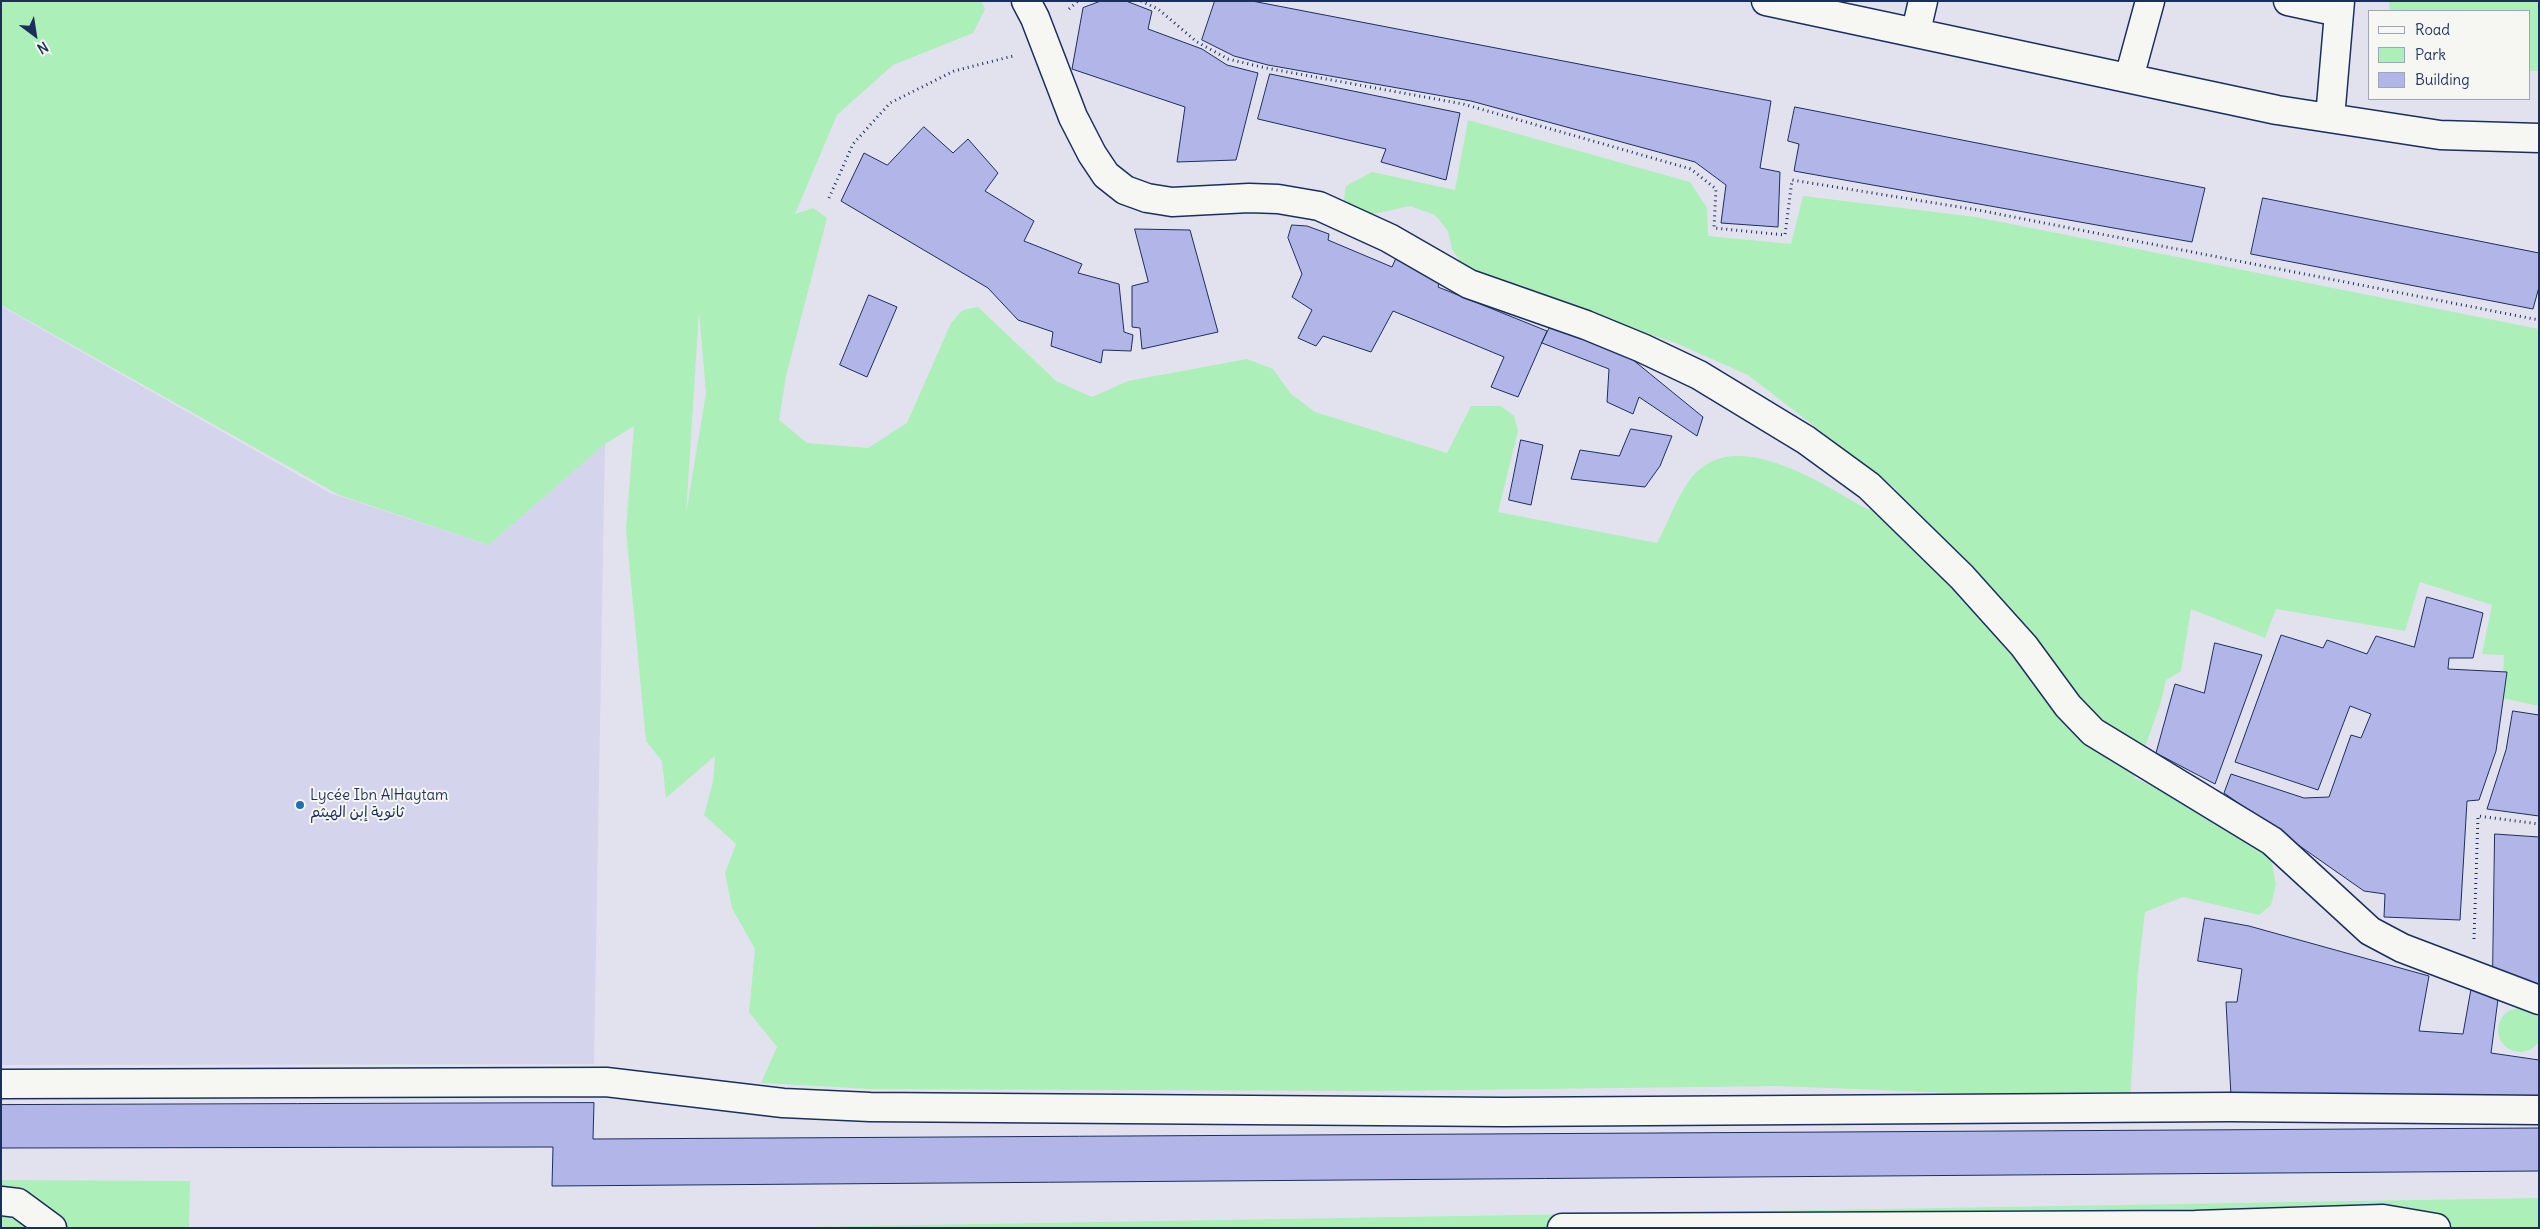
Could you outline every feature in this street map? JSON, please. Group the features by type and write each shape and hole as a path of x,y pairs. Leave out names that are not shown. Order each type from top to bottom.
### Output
{"street":[{"path":"1026,1 1035,18 1073,117 1092,154 1106,175 1125,190 1147,198 1172,202 1249,198 1278,199 1319,206 1390,238 1469,284 1586,325 1642,348 1698,375 1806,440 1869,486 1962,577 2024,646 2068,706 2093,732 2272,841 2370,931 2402,948 2539,1000"},
{"path":"1766,1 1916,31 2277,110 2440,135 2539,138"},
{"path":"1916,31 1923,1"},
{"path":"2129,78 2150,1"},
{"path":"2288,1 2339,6 2330,118"},
{"path":"1,1084 606,1082 783,1103 880,1107 1494,1112 2220,1107 2539,1110"},
{"path":"1,1201 18,1204 52,1228"},
{"path":"1562,1228 2196,1225 2383,1219 2436,1228"}],"path":[{"path":"829,198 853,144 890,103 954,71 1015,56 1041,36 1078,1"},
{"path":"1141,1 1158,9 1197,42 1228,59 1266,68 1463,104 1691,169 1716,189 1714,228 1785,235 1792,180 1978,210 2539,320"},
{"path":"2473,975 2478,816 2539,824"}],"shaded area":[{"name":"Lycée Ibn AlHaytam ثانوية إبن الهيثم","path":"1,306 330,493 489,545 605,444 594,1064 1,1065"}],"green space":[{"path":"1,1 981,1 985,9 973,33 893,65 837,115 795,214 813,208 827,218 786,376 779,420 807,443 868,448 907,423 951,323 963,310 978,307 1056,381 1092,397 1128,381 1247,359 1273,369 1291,394 1315,412 1447,453 1471,406 1501,406 1514,416 1518,431 1498,512 1657,543 1680,495 1689,481 1707,464 1728,457 1752,457 1777,463 1827,486 1868,510 1896,489 1748,375 1676,343 1470,276 1452,249 1448,231 1435,215 1410,206 1360,217 1344,201 1346,186 1372,172 1455,190 1468,120 1690,182 1707,208 1708,236 1791,244 1803,196 1976,217 2539,329 2539,706 2502,698 2504,655 2482,654 2492,605 2420,582 2405,631 2276,609 2265,638 2191,609 2181,671 2166,680 2161,702 2134,778 2192,803 2220,827 2263,847 2272,863 2276,885 2271,905 2259,915 2183,897 2145,912 2138,971 2130,1100 1778,1086 1381,1091 872,1089 761,1083 777,1047 749,1012 755,949 732,908 725,873 736,844 704,815 713,782 715,756 666,798 662,761 646,741 626,530 634,426 605,444 489,545 339,495 1,305","holes":["699,312 706,393 686,514"]},
{"path":"2389,1 2539,1 2539,71 2530,71 2530,10 2390,10"},
{"path":"2520,1008 2528,1010 2540,1022 2540,1038 2528,1050 2520,1052 2512,1050 2500,1038 2498,1030 2500,1022 2512,1010"},
{"path":"1,1180 190,1181 189,1228 1,1228"},
{"path":"2539,1198 2539,1228 742,1228"}],"building":[{"path":"1101,1 1126,1 1152,11 1148,29 1202,49 1227,65 1258,73 1236,160 1177,162 1185,107 1072,69 1083,8"},
{"path":"1215,1 1252,1 1771,101 1760,168 1780,172 1778,227 1721,223 1726,185 1695,162 1471,101 1268,65 1234,56 1202,40"},
{"path":"1270,74 1460,113 1446,180 1381,162 1386,149 1258,119"},
{"path":"1795,107 2205,188 2192,242 1794,171 1799,144 1788,141"},
{"path":"924,127 953,153 968,139 998,173 985,191 1034,221 1024,241 1082,264 1078,273 1119,284 1124,332 1133,335 1131,351 1103,350 1101,363 1051,346 1053,332 1018,320 988,288 841,201 864,153 887,165"},
{"path":"2263,198 2539,253 2539,287 2533,309 2251,254"},
{"path":"1292,225 1307,226 1329,234 1328,240 1392,267 1396,258 1441,278 1438,287 1547,331 1518,397 1491,387 1504,357 1393,311 1371,352 1323,336 1316,346 1298,338 1312,310 1292,297 1302,274 1288,238"},
{"path":"1135,229 1190,230 1218,332 1142,349 1140,328 1132,327 1132,286 1148,282"},
{"path":"869,295 897,307 867,377 840,365"},
{"path":"1550,327 1627,355 1703,417 1697,436 1639,397 1633,414 1607,402 1609,369 1542,343"},
{"path":"1631,429 1672,436 1660,466 1645,487 1571,479 1580,450 1619,456"},
{"path":"1521,440 1543,445 1531,505 1509,500"},
{"path":"2427,597 2483,613 2473,658 2449,658 2448,669 2507,672 2496,751 2479,800 2467,801 2460,920 2384,917 2385,894 2364,891 2224,793 2231,774 2304,798 2329,797 2351,735 2361,738 2371,714 2350,706 2318,790 2235,762 2281,635 2323,648 2327,640 2367,654 2376,636 2414,647"},
{"path":"2215,643 2262,655 2215,784 2156,753 2175,684 2204,693"},
{"path":"2513,711 2539,715 2539,816 2487,809 2506,750"},
{"path":"2495,834 2539,837 2539,989 2493,970"},
{"path":"2205,918 2249,926 2429,976 2419,1031 2463,1034 2471,989 2498,999 2491,1053 2539,1060 2539,1096 2231,1096 2226,1002 2237,1002 2242,969 2198,961"},
{"path":"594,1103 593,1139 2539,1128 2539,1171 552,1186 553,1147 1,1148 1,1105"}],"place":[{"name":"Lycée Ibn AlHaytam ثانوية إبن الهيثم","path":"300,805"}]}
